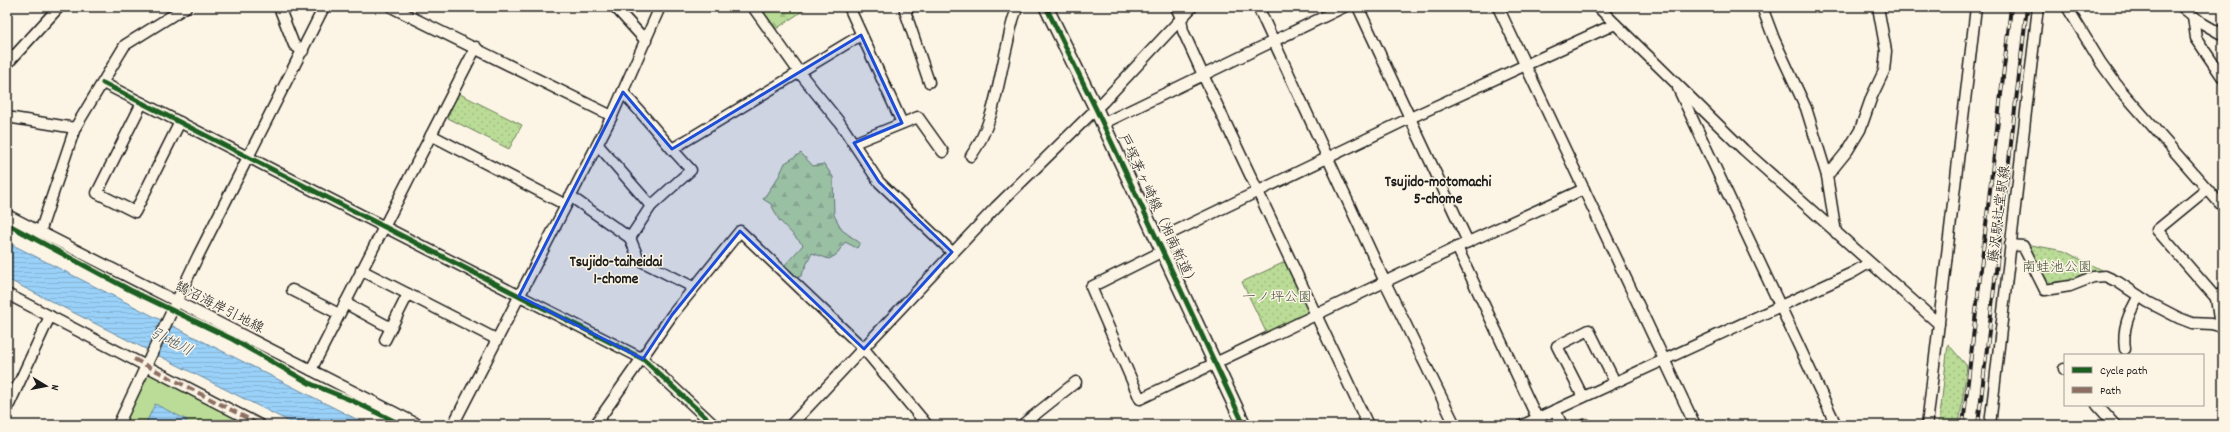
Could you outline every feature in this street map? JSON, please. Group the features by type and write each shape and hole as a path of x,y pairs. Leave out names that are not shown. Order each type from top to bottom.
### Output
{"main road":[{"name":"戸塚茅ヶ崎線（湘南新道）","path":"1046,7 1096,109 1244,425"}],"street":[{"path":"7,64 59,7"},
{"path":"40,232 75,128 125,45 186,7"},
{"path":"279,7 294,45 302,51"},
{"path":"118,425 171,310 324,7"},
{"path":"391,7 476,47 612,116"},
{"path":"615,7 646,41"},
{"path":"453,425 496,339 598,145 660,7"},
{"path":"753,7 799,72 854,144 879,182 952,252"},
{"path":"849,7 902,123"},
{"path":"910,7 905,11 929,82"},
{"path":"970,156 980,143 988,125 1018,7"},
{"path":"1176,7 1182,18 1183,31 1203,75 1368,425"},
{"path":"791,425 864,349 952,252 1096,109 1192,7"},
{"path":"1258,7 1329,157 1385,282 1456,425"},
{"path":"1102,124 1344,7"},
{"path":"1358,7 1468,242"},
{"path":"1498,7 1695,425"},
{"path":"1598,7 1744,150 1939,324"},
{"path":"1762,7 1774,39 1806,108 1827,176 1836,233"},
{"path":"1827,176 1848,150 1860,130 1872,96 1884,71 1886,51 1878,7"},
{"path":"1927,425 1976,7"},
{"name":"藤沢駅辻堂駅線","path":"1990,425 2038,7"},
{"path":"2068,7 2101,63 2119,88 2223,207"},
{"path":"2182,7 2193,16 2223,35"},
{"path":"2193,16 2196,38 2223,78"},
{"path":"1584,189 1457,247 1140,399 1091,287 1258,191 1525,64 1615,24"},
{"path":"672,149 862,35"},
{"path":"311,370 476,47"},
{"path":"1675,81 1836,425"},
{"path":"103,83 642,359 714,425"},
{"path":"623,92 691,170 651,206 630,238"},
{"path":"142,103 97,193 135,212 180,122"},
{"path":"7,117 75,128"},
{"path":"854,144 918,117 943,152"},
{"path":"431,134 568,200 630,238 639,260 693,287"},
{"path":"598,145 651,206"},
{"path":"2010,245 2024,246 2045,290 2070,286 2093,277 2105,276 2186,321 2222,326 2220,295 2158,230 2207,189"},
{"name":"鵠沼海岸引地線","path":"7,215 419,425"},
{"path":"595,425 693,287 740,231 864,349 927,425"},
{"path":"1457,247 1537,418"},
{"path":"1523,425 1869,263"},
{"path":"361,270 496,339"},
{"path":"292,290 339,314"},
{"path":"7,294 134,359 147,360 260,425"},
{"path":"385,340 408,294"},
{"path":"2125,349 2124,339 2128,316 2139,296"},
{"path":"345,303 391,328"},
{"path":"7,409 50,316"},
{"path":"1583,397 1557,346 1583,333 1590,330 1615,382"},
{"path":"1022,425 1076,382"},
{"path":"2098,406 2115,425"},
{"path":"1555,410 1562,425"}],"highlighted area":[{"path":"861,35 902,123 854,143 879,182 952,252 864,349 740,231 672,315 643,359 519,296 623,92 672,149"}],"green space":[{"path":"760,7 806,7 807,8 776,29"},
{"path":"456,92 522,125 509,149 444,116"},
{"path":"801,153 813,166 824,164 833,177 834,215 842,230 860,243 857,248 845,242 836,255 829,259 812,253 801,276 796,278 784,266 803,245 779,220 771,204 763,199 779,176 785,163"},
{"name":"南蛙池公園","path":"2026,244 2064,251 2105,272 2068,284 2053,285 2046,283"},
{"name":"一ノ坪公園","path":"1287,261 1312,313 1267,334 1242,282"},
{"path":"1948,344 1967,366 1959,425 1939,425"},
{"path":"148,372 253,425 123,425"}],"water":[{"name":"引地川","path":"7,242 368,425 296,425 7,279"},
{"path":"155,404 187,420 184,425 145,425"}],"railway":[{"path":"1963,425 2011,7"},
{"path":"1978,425 2027,7"}],"marked path":[{"path":"134,359 260,425"}],"cycle path":[{"path":"1046,7 1096,109 1244,425"},
{"path":"103,83 643,359 714,425"},
{"path":"7,224 130,290 232,339 311,384 353,401 402,425"}],"district":[{"name":"Tsujido-motomachi 5-chome","path":"1438,192"},
{"name":"Tsujido-taiheidai 1-chome","path":"616,272"}]}
